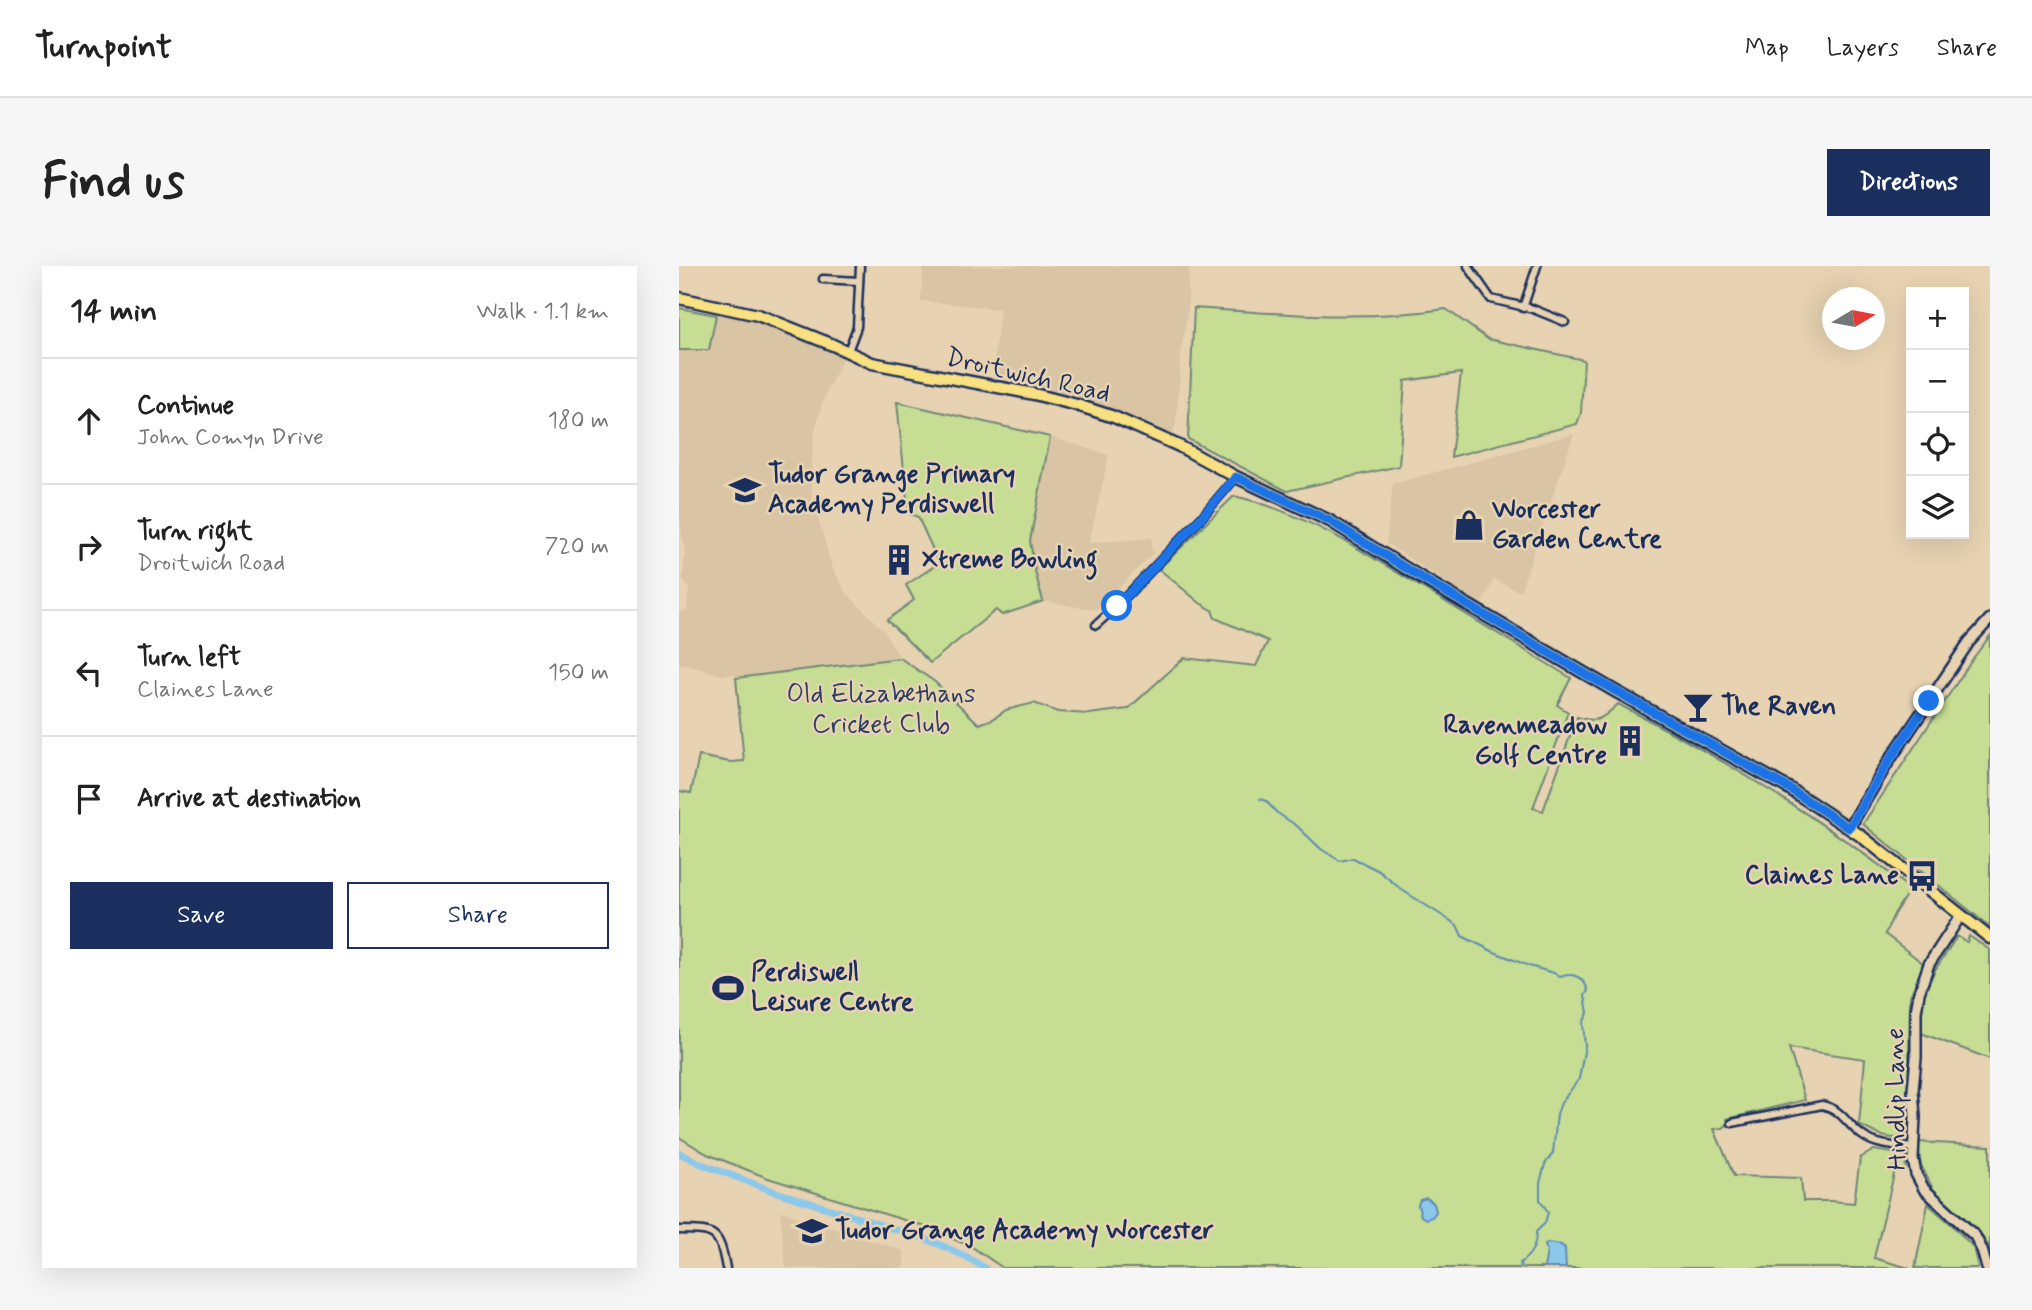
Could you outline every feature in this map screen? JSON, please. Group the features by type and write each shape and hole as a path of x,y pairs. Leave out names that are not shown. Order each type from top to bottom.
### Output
{"main road":[{"name":"Droitwich Road","path":"679,298 758,315 873,363 1034,394 1077,405 1114,417 1179,446 1236,477 1330,521 1589,676 1790,789 1849,828 1990,938"}],"street":[{"path":"848,351 857,327 860,266"},
{"path":"1468,266 1491,299 1534,309 1565,322"},
{"path":"1523,308 1537,266"},
{"path":"823,279 859,281"},
{"path":"1096,625 1201,518 1236,477"},
{"path":"1849,828 1889,761 1969,642 1990,619"},
{"name":"Hindlip Lane","path":"1961,915 1929,964 1917,1004 1913,1148 1920,1182 1929,1195 1975,1236 1987,1268"},
{"path":"1732,1123 1822,1105 1833,1107 1860,1135 1873,1142 1913,1148"},
{"path":"679,1230 703,1230 717,1237 726,1268"}],"shaded area":[{"path":"923,266 1189,266 1188,309 1182,344 1176,423 1172,435 1148,423 1075,396 992,376 1000,309 921,301"},
{"name":"Tudor Grange Primary Academy Perdiswell","path":"716,315 748,320 843,357 822,403 814,435 812,509 819,521 832,567 845,591 884,631 900,658 736,678 733,674 722,675 679,663 679,613 687,610 689,589 683,579 685,552 679,517 679,350 709,350"},
{"path":"1574,434 1520,592 1494,579 1481,605 1386,543 1393,484"},
{"path":"1050,437 1109,455 1089,543 1152,538 1151,548 1154,552 1095,610 1043,601 1035,571 1030,541"},
{"name":"Tudor Grange Academy Worcester","path":"780,1211 904,1251 904,1268 786,1268"}],"green space":[{"path":"679,308 716,315 709,350 679,350"},
{"path":"1194,308 1352,316 1446,309 1488,339 1584,360 1581,413 1577,424 1451,457 1461,373 1405,381 1399,466 1287,491 1188,439"},
{"path":"897,402 1050,437 1030,541 1043,601 1002,615 996,610 930,663 887,620 914,600 906,585 939,563 918,517 910,514 908,509"},
{"name":"Old Elizabethans Cricket Club","path":"1234,496 1292,515 1347,542 1571,678 1557,705 1568,712 1533,808 1543,811 1577,717 1595,720 1618,704 1769,789 1841,837 1910,889 1885,934 1924,964 1910,996 1908,1132 1897,1138 1890,1138 1859,1125 1865,1059 1789,1048 1805,1100 1727,1119 1728,1124 1723,1128 1714,1129 1734,1176 1801,1178 1803,1201 1854,1203 1860,1158 1874,1150 1905,1155 1906,1170 1895,1170 1874,1258 1909,1268 1003,1268 972,1247 920,1225 768,1178 707,1154 679,1137 679,791 691,793 699,756 730,762 744,761 736,678 900,658 935,682 979,724 1006,710 1034,703 1058,712 1089,714 1128,709 1184,658 1256,666 1268,641 1215,618 1212,610 1159,569"},
{"path":"1990,636 1990,927 1863,824"},
{"path":"1957,936 1967,942 1969,936 1990,950 1990,1059 1921,1033 1923,996 1935,970"},
{"path":"1917,1142 1990,1146 1990,1258 1988,1245 1968,1221 1936,1195 1921,1165"},
{"path":"1928,1204 1973,1247 1978,1268 1915,1268"}],"water":[{"path":"1426,1198 1433,1203 1436,1212 1426,1219 1421,1216 1418,1205 1420,1200"},
{"path":"1548,1243 1565,1248 1566,1268 1544,1268 1547,1251 1545,1245"}],"waterway":[{"path":"1260,799 1297,826 1321,849 1340,861 1353,858 1379,871 1402,890 1457,925 1462,936 1529,966 1560,977 1578,977 1584,982 1588,991 1585,995 1588,1013 1583,1023 1585,1046 1579,1079 1561,1103 1557,1114 1553,1153 1545,1164 1540,1183 1540,1200 1548,1212 1545,1223 1536,1232 1532,1250 1520,1263 1521,1268"},
{"path":"679,1153 773,1191 929,1240 985,1268"}],"place":[{"name":"Tudor Grange Primary Academy Perdiswell","path":"745,490"},
{"name":"Worcester Garden Centre","path":"1469,525"},
{"name":"Xtreme Bowling","path":"899,560"},
{"name":"The Raven","path":"1698,707"},
{"name":"Ravenmeadow Golf Centre","path":"1630,741"},
{"name":"Claines Lane","path":"1922,876"},
{"name":"Perdiswell Leisure Centre","path":"728,988"},
{"name":"Tudor Grange Academy Worcester","path":"812,1231"}],"route":[{"path":"1117,606 1236,477 1330,521 1612,690 1790,789 1849,828 1929,701"}]}
